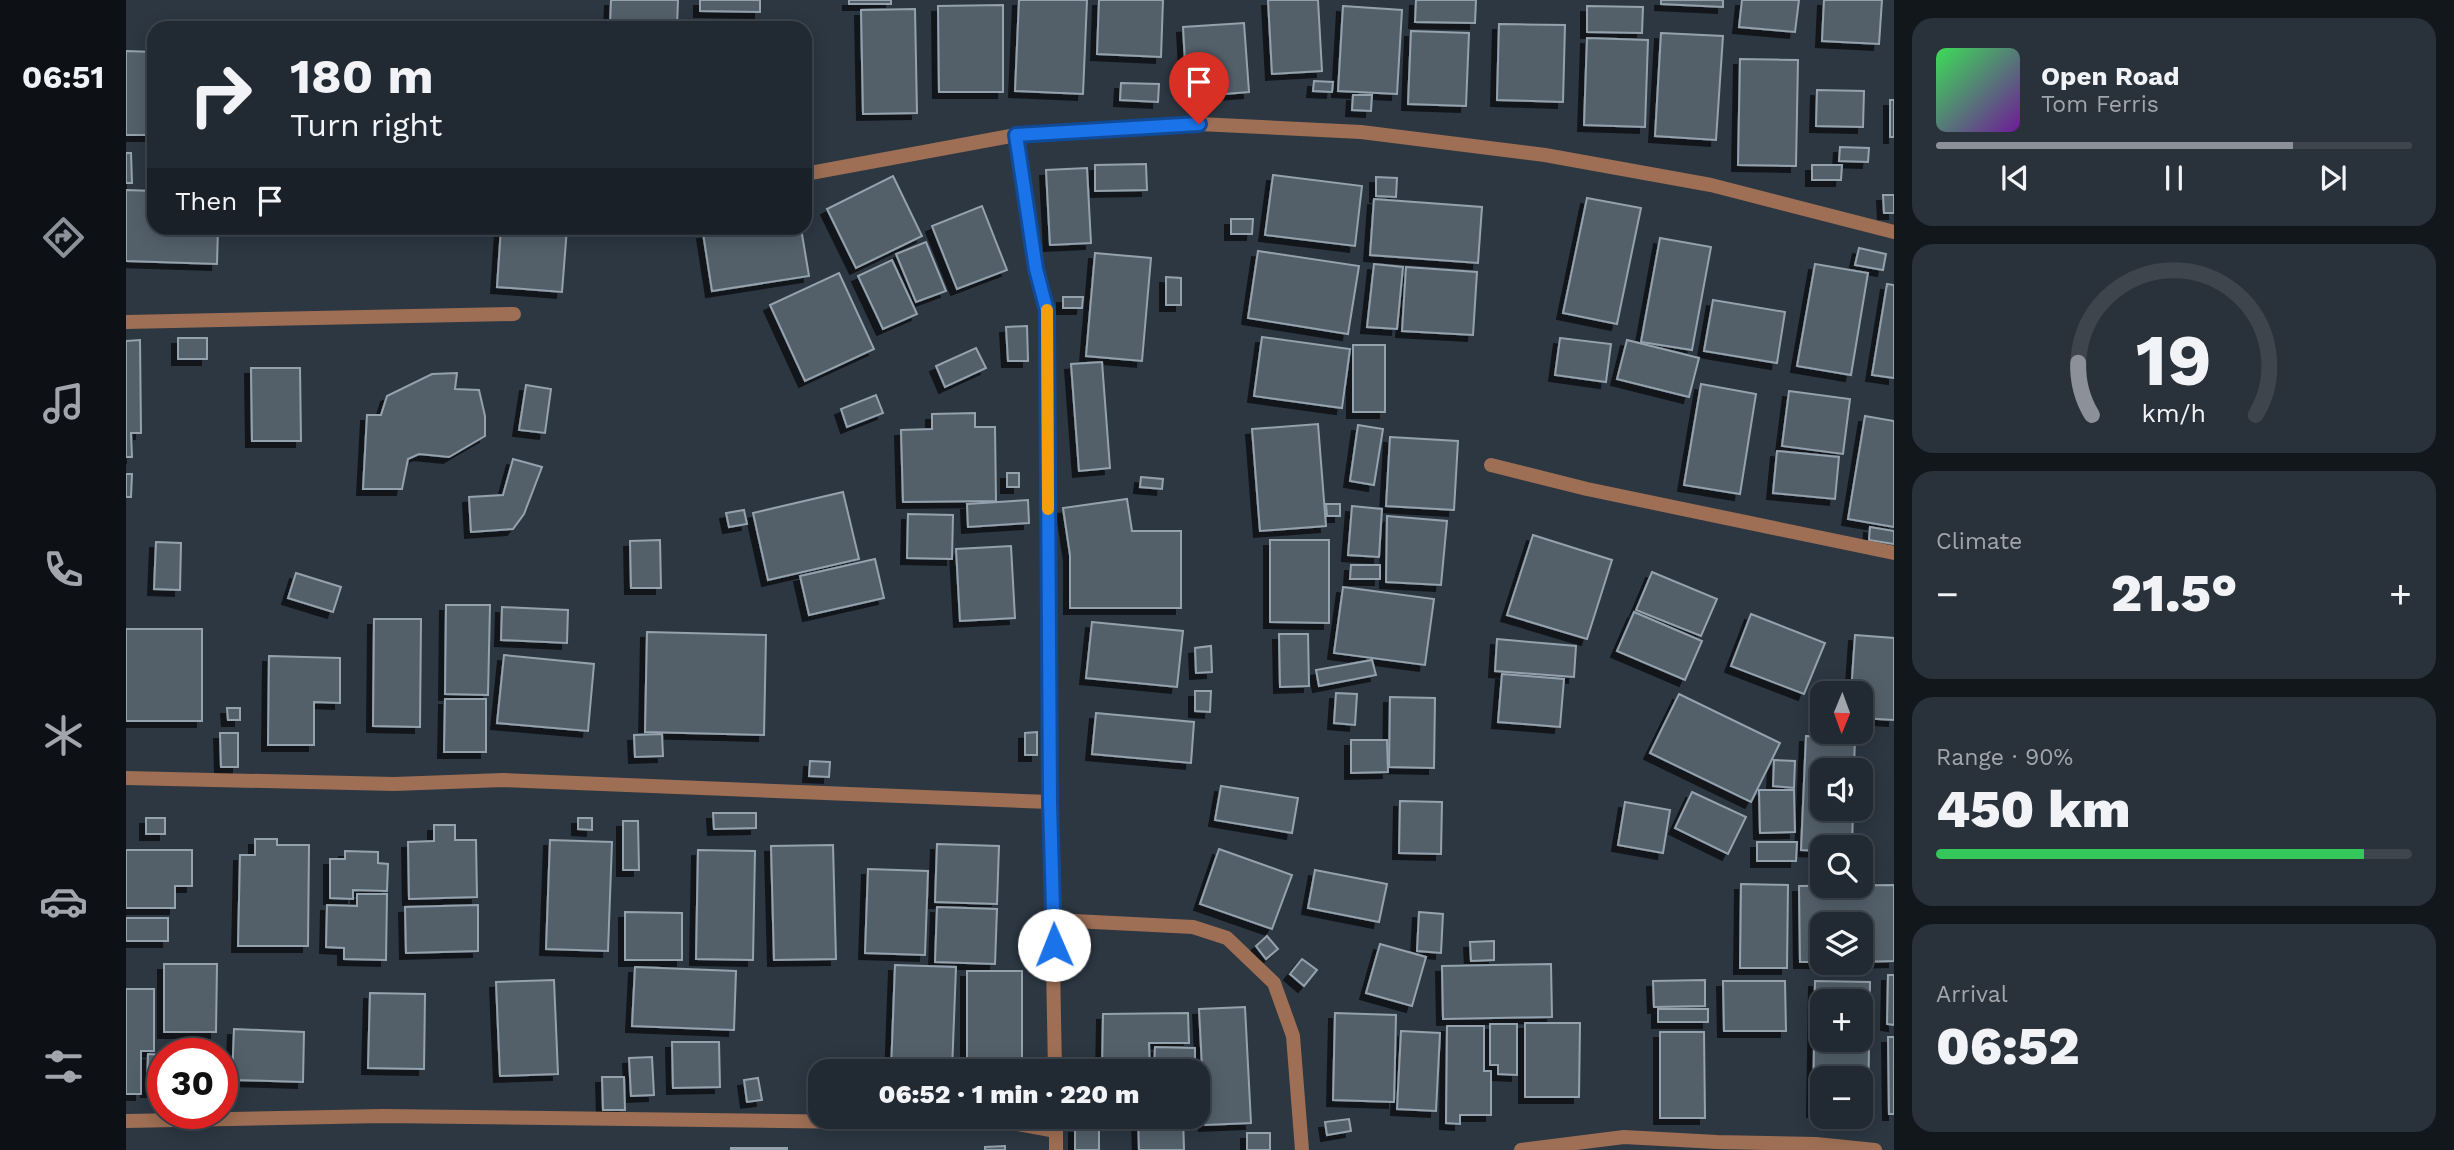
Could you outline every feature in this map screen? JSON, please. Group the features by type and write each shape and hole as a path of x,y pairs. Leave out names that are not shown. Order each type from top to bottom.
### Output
{"street":[{"path":"812,173 1016,135 1199,124 1361,132 1545,155 1711,185 1894,232"},
{"path":"1016,135 1036,269 1047,311 1050,802 1055,1059"},
{"path":"126,322 514,314"},
{"path":"1491,465 1587,489 1894,553"},
{"path":"126,778 394,784 503,780 1050,802"},
{"path":"1054,920 1193,927 1227,938 1274,983 1293,1036 1302,1150 1306,1150"},
{"path":"126,1121 383,1116 808,1121"},
{"path":"1056,1129 1056,1150"},
{"path":"1521,1150 1624,1137 1875,1150"}],"building":[{"path":"611,0 678,0 677,21 610,21"},
{"path":"700,0 760,0 760,12 700,11"},
{"path":"849,0 891,0 891,4 849,4"},
{"path":"1019,0 1087,0 1083,94 1015,91"},
{"path":"1099,0 1163,0 1161,57 1097,54"},
{"path":"1268,0 1318,0 1322,71 1272,74"},
{"path":"1416,0 1476,0 1475,23 1415,22"},
{"path":"1661,0 1723,0 1723,7 1661,4"},
{"path":"1742,0 1799,0 1795,32 1739,27"},
{"path":"1824,0 1882,0 1879,44 1822,41"},
{"path":"1003,5 1003,92 939,92 938,6"},
{"path":"1343,6 1402,10 1397,94 1338,91"},
{"path":"1587,6 1643,7 1642,33 1587,32"},
{"path":"915,9 917,113 863,114 861,10"},
{"path":"1244,23 1249,92 1187,97 1183,27"},
{"path":"1499,24 1565,25 1563,102 1497,100"},
{"path":"1411,31 1469,33 1466,106 1408,104"},
{"path":"1661,33 1723,36 1716,140 1655,136"},
{"path":"1587,38 1648,40 1645,127 1584,125"},
{"path":"126,51 147,52 147,135 126,135"},
{"path":"1740,59 1798,60 1796,166 1738,165"},
{"path":"1314,81 1333,82 1332,92 1313,91"},
{"path":"1121,83 1159,84 1158,102 1120,100"},
{"path":"1817,90 1864,91 1863,127 1816,126"},
{"path":"1353,95 1372,95 1371,111 1352,110"},
{"path":"1890,100 1894,100 1894,137 1890,137"},
{"path":"1840,147 1869,148 1868,162 1839,161"},
{"path":"126,153 131,153 132,183 126,183"},
{"path":"1146,164 1147,190 1095,191 1095,165"},
{"path":"1812,165 1842,165 1841,180 1812,180"},
{"path":"1087,168 1091,243 1050,245 1046,170"},
{"path":"1273,175 1362,186 1355,246 1265,235"},
{"path":"893,176 922,236 856,268 827,209"},
{"path":"1376,177 1397,178 1396,197 1376,196"},
{"path":"126,190 147,191 147,235 218,235 217,264 126,261"},
{"path":"1883,195 1894,195 1894,213 1884,213"},
{"path":"1587,198 1641,208 1617,324 1563,313"},
{"path":"1374,199 1482,207 1478,263 1370,255"},
{"path":"982,206 1007,270 957,289 932,226"},
{"path":"1231,219 1253,219 1252,234 1231,234"},
{"path":"501,235 566,235 562,292 497,287"},
{"path":"703,235 802,235 809,276 712,291"},
{"path":"1660,238 1711,247 1692,350 1641,342"},
{"path":"926,242 946,291 916,302 896,254"},
{"path":"1859,248 1886,254 1883,270 1855,265"},
{"path":"1258,251 1359,266 1348,334 1248,318"},
{"path":"1095,253 1151,258 1142,361 1086,356"},
{"path":"892,260 917,314 883,329 858,276"},
{"path":"1374,264 1403,267 1397,329 1367,327"},
{"path":"1815,264 1868,273 1851,375 1797,366"},
{"path":"1406,267 1477,272 1473,335 1402,331"},
{"path":"839,273 874,349 805,381 770,305"},
{"path":"1166,277 1181,278 1181,305 1166,305"},
{"path":"1887,284 1894,285 1894,378 1872,375"},
{"path":"1063,297 1083,297 1082,308 1063,308"},
{"path":"1713,300 1785,312 1777,363 1704,351"},
{"path":"1027,326 1028,361 1008,361 1006,327"},
{"path":"1262,337 1350,349 1342,408 1254,396"},
{"path":"178,338 207,338 207,359 178,359"},
{"path":"1560,338 1611,344 1606,382 1555,375"},
{"path":"140,340 141,433 131,433 132,457 126,457 126,341"},
{"path":"1627,340 1699,358 1689,397 1617,379"},
{"path":"1353,345 1385,345 1385,412 1353,412"},
{"path":"976,348 986,368 945,387 936,366"},
{"path":"1102,362 1110,468 1079,471 1071,364"},
{"path":"251,368 300,368 301,441 252,441"},
{"path":"457,373 455,389 479,390 485,416 485,436 449,457 419,454 408,459 402,489 363,489 367,415 381,415 387,396 432,374"},
{"path":"1701,384 1756,394 1740,494 1684,485"},
{"path":"526,385 551,389 545,433 519,430"},
{"path":"1789,391 1850,399 1843,454 1782,446"},
{"path":"876,395 883,413 847,427 841,409"},
{"path":"975,413 975,427 995,427 996,501 903,502 901,430 932,429 932,414"},
{"path":"1865,416 1894,421 1894,527 1848,519"},
{"path":"1318,424 1326,526 1260,531 1252,429"},
{"path":"1358,425 1383,429 1374,485 1350,481"},
{"path":"1390,437 1458,441 1454,510 1386,506"},
{"path":"1777,451 1839,457 1835,499 1773,493"},
{"path":"513,459 542,467 524,514 513,529 471,532 469,497 503,495"},
{"path":"1007,473 1019,473 1019,487 1007,487"},
{"path":"126,474 132,474 131,497 126,497"},
{"path":"1141,477 1163,479 1162,489 1140,487"},
{"path":"843,492 859,559 768,580 753,513"},
{"path":"1127,499 1132,531 1181,531 1181,608 1070,608 1070,555 1063,508"},
{"path":"1028,500 1029,523 968,527 967,504"},
{"path":"1326,504 1340,504 1340,516 1327,516"},
{"path":"1352,506 1382,509 1379,557 1348,555"},
{"path":"744,510 747,524 729,527 726,513"},
{"path":"908,514 953,515 952,559 907,558"},
{"path":"1387,516 1447,521 1441,585 1386,582"},
{"path":"1870,527 1894,531 1894,544 1869,540"},
{"path":"1533,535 1612,560 1587,639 1507,615"},
{"path":"660,540 661,588 631,588 630,541"},
{"path":"1270,540 1329,540 1329,623 1270,622"},
{"path":"156,542 181,543 180,590 154,589"},
{"path":"1011,546 1015,618 960,621 956,549"},
{"path":"875,559 884,598 809,615 800,576"},
{"path":"1351,565 1380,565 1380,579 1350,579"},
{"path":"1652,572 1717,599 1701,636 1636,610"},
{"path":"296,573 341,587 333,612 288,598"},
{"path":"1343,587 1434,599 1425,665 1334,653"},
{"path":"446,605 490,605 488,695 445,694"},
{"path":"502,607 568,610 567,643 501,640"},
{"path":"1634,612 1702,641 1685,680 1617,651"},
{"path":"1751,614 1825,643 1804,694 1731,666"},
{"path":"374,619 421,619 420,727 373,726"},
{"path":"1092,622 1183,631 1177,687 1086,678"},
{"path":"126,629 202,629 202,721 126,721"},
{"path":"647,632 766,635 764,735 645,732"},
{"path":"1279,634 1308,634 1309,686 1280,687"},
{"path":"1855,635 1894,638 1894,720 1873,719 1873,681 1852,681"},
{"path":"1497,639 1576,646 1574,677 1495,671"},
{"path":"1211,646 1212,672 1196,673 1195,648"},
{"path":"504,655 594,664 588,731 497,723"},
{"path":"269,656 340,658 340,703 314,702 314,745 268,745"},
{"path":"1372,660 1376,675 1319,686 1316,670"},
{"path":"1502,674 1564,679 1560,727 1498,722"},
{"path":"1195,691 1211,691 1210,712 1195,711"},
{"path":"1336,693 1357,694 1355,725 1334,723"},
{"path":"1679,694 1780,743 1751,802 1650,753"},
{"path":"1390,697 1435,698 1434,768 1389,767"},
{"path":"445,699 486,699 486,752 444,752"},
{"path":"227,708 240,708 240,720 228,720"},
{"path":"1096,713 1194,722 1191,763 1092,754"},
{"path":"1037,732 1037,755 1025,755 1025,733"},
{"path":"220,733 238,733 238,767 221,767"},
{"path":"662,734 663,756 635,757 634,735"},
{"path":"1806,736 1810,736 1810,744 1855,744 1854,758 1810,758 1810,821 1853,821 1852,835 1810,835 1810,850 1801,850"},
{"path":"1351,740 1387,740 1388,772 1351,773"},
{"path":"1774,760 1795,761 1794,788 1773,786"},
{"path":"810,761 830,762 829,777 809,776"},
{"path":"1221,786 1298,798 1292,833 1215,820"},
{"path":"1759,790 1794,790 1795,832 1760,833"},
{"path":"1692,792 1746,817 1728,854 1675,828"},
{"path":"1400,801 1442,802 1441,854 1399,853"},
{"path":"1625,802 1670,810 1663,853 1618,845"},
{"path":"713,813 756,813 756,828 714,829"},
{"path":"146,818 165,818 165,834 146,834"},
{"path":"578,818 592,818 592,830 578,829"},
{"path":"623,821 638,821 639,870 623,870"},
{"path":"434,825 455,825 455,840 476,840 477,897 409,899 408,842 434,841"},
{"path":"255,839 277,839 277,845 309,845 308,946 238,946 240,855 255,855"},
{"path":"550,840 612,842 608,951 546,949"},
{"path":"1757,842 1797,842 1796,861 1757,861"},
{"path":"937,844 999,846 997,904 935,902"},
{"path":"833,845 836,959 774,960 771,846"},
{"path":"1219,849 1292,875 1272,929 1200,904"},
{"path":"126,850 192,850 192,886 175,886 175,908 126,908"},
{"path":"698,850 755,851 753,960 696,959"},
{"path":"345,851 378,852 378,863 388,864 387,891 353,890 353,899 330,898 330,859 345,859"},
{"path":"868,869 928,871 925,955 865,953"},
{"path":"1315,870 1387,884 1379,922 1308,908"},
{"path":"1741,884 1788,885 1787,968 1740,968"},
{"path":"1873,885 1894,885 1894,961 1873,962 1873,912 1810,912 1810,962 1800,962 1799,886 1810,886 1810,898 1873,898"},
{"path":"357,894 387,894 386,960 344,959 344,948 326,947 327,905 357,906"},
{"path":"478,905 478,951 406,953 405,907"},
{"path":"937,907 997,909 995,964 935,962"},
{"path":"625,912 682,913 682,960 625,960"},
{"path":"1419,912 1443,914 1441,953 1417,951"},
{"path":"126,918 168,918 168,941 126,941"},
{"path":"1267,936 1278,949 1266,959 1256,946"},
{"path":"1494,941 1494,960 1471,961 1470,942"},
{"path":"1380,944 1426,957 1412,1006 1366,993"},
{"path":"1302,959 1317,970 1304,986 1290,974"},
{"path":"164,964 217,964 216,1032 164,1032"},
{"path":"1551,964 1552,1017 1443,1019 1442,966"},
{"path":"895,965 956,967 952,1059 891,1059"},
{"path":"635,967 736,971 734,1030 632,1026"},
{"path":"967,971 1022,971 1022,1059 967,1059"},
{"path":"1888,975 1894,975 1894,1025 1887,1024"},
{"path":"554,980 558,1074 500,1076 496,982"},
{"path":"1705,980 1705,1006 1654,1007 1653,981"},
{"path":"1723,981 1785,981 1786,1031 1724,1031"},
{"path":"1815,981 1870,982 1870,989 1815,989"},
{"path":"126,989 154,989 154,1038 147,1038 147,1051 141,1051 141,1094 126,1094"},
{"path":"370,993 425,994 424,1069 368,1068"},
{"path":"1245,1007 1251,1123 1210,1125 1210,1059 1202,1059 1199,1009"},
{"path":"1658,1009 1708,1009 1708,1022 1658,1022"},
{"path":"1188,1013 1189,1043 1149,1043 1150,1059 1102,1059 1103,1014"},
{"path":"1335,1013 1396,1015 1394,1102 1333,1100"},
{"path":"1525,1023 1580,1023 1579,1097 1525,1097"},
{"path":"1490,1024 1517,1024 1517,1075 1498,1074 1498,1065 1490,1065"},
{"path":"1447,1026 1484,1026 1484,1071 1491,1071 1491,1115 1460,1115 1460,1124 1446,1123"},
{"path":"234,1029 304,1032 303,1082 238,1080 238,1038 234,1038"},
{"path":"1401,1031 1440,1033 1436,1111 1397,1109"},
{"path":"1660,1032 1704,1032 1705,1118 1660,1118"},
{"path":"1888,1037 1894,1037 1894,1114 1889,1114"},
{"path":"672,1042 719,1042 720,1087 673,1088"},
{"path":"1155,1047 1195,1048 1195,1059 1154,1059"},
{"path":"1814,1052 1869,1052 1869,1066 1814,1066"},
{"path":"652,1057 654,1095 631,1096 629,1058"},
{"path":"602,1077 624,1077 625,1110 603,1110"},
{"path":"758,1078 762,1100 747,1102 744,1080"},
{"path":"1349,1119 1351,1131 1327,1135 1325,1122"},
{"path":"1075,1129 1099,1129 1099,1150 1075,1150"},
{"path":"1138,1129 1183,1129 1184,1150 1139,1150"},
{"path":"1247,1133 1270,1133 1270,1150 1247,1150"},
{"path":"1005,1146 1005,1150 985,1150 985,1147"},
{"path":"787,1148 787,1150 731,1150"}],"slow traffic":[{"path":"1047,310 1048,509"}],"route":[{"path":"1054,945 1050,802 1047,311 1036,269 1016,135 1199,124"}]}
